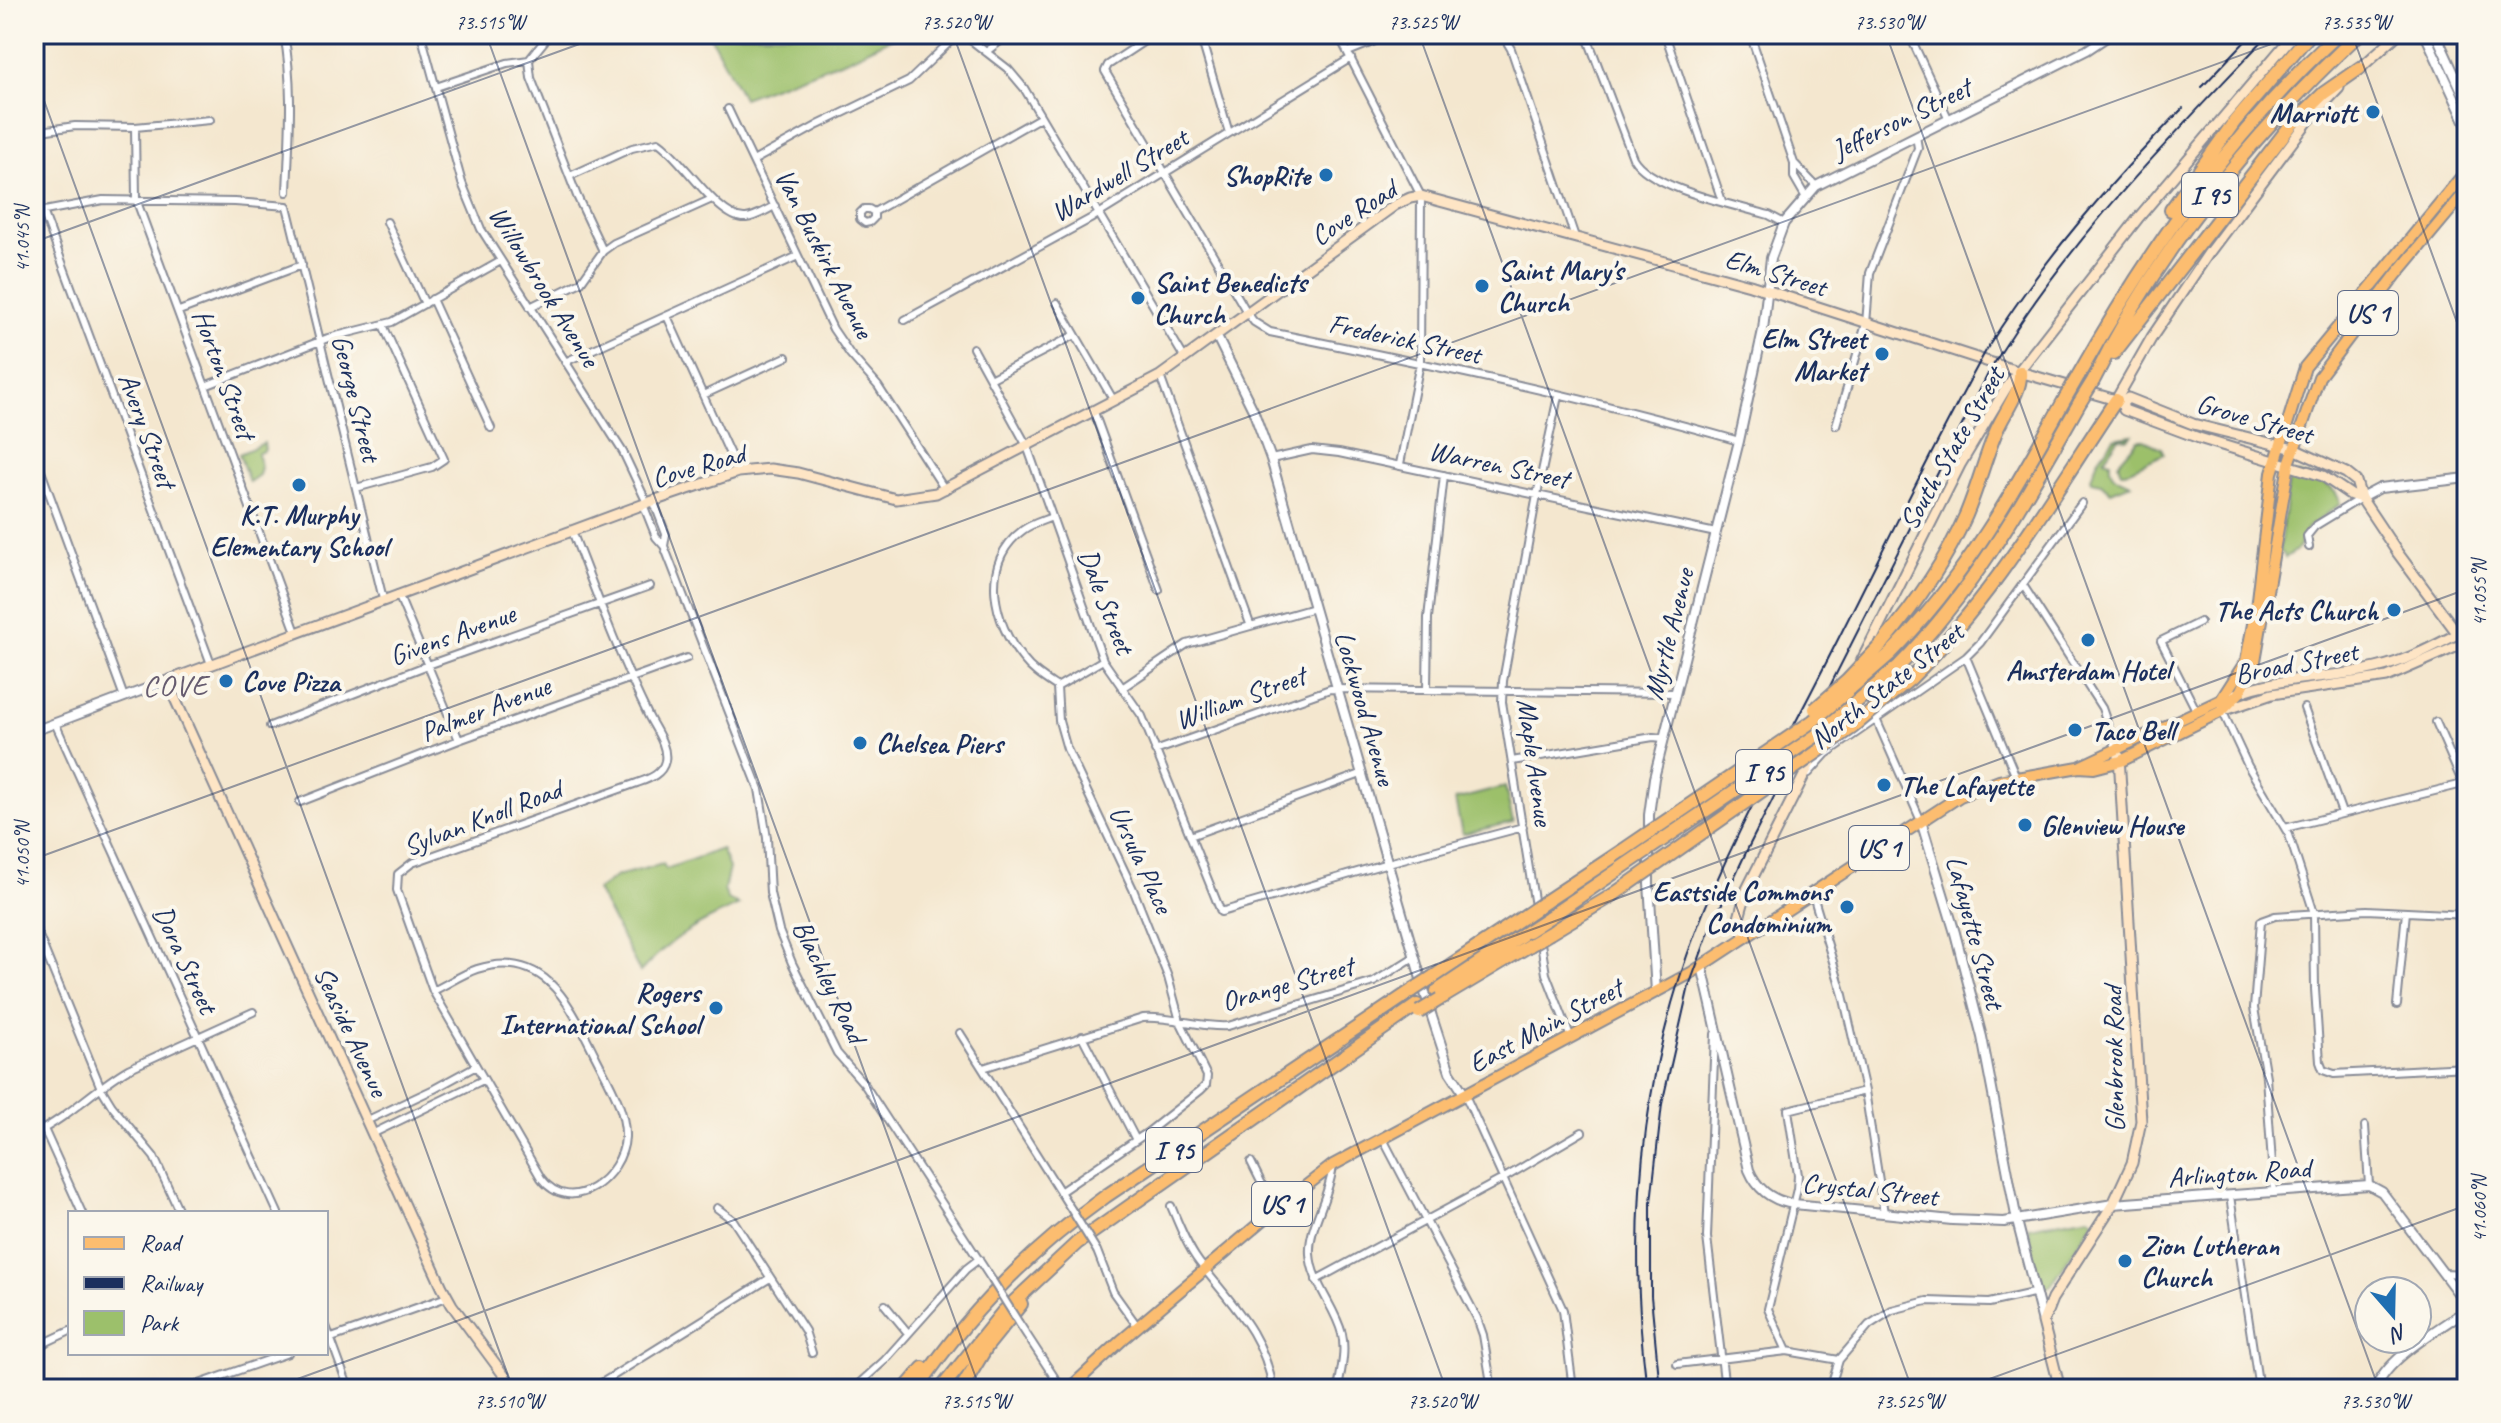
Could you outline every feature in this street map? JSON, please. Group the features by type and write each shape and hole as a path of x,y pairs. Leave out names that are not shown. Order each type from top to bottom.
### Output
{"highway":[{"path":"2145,261 2171,212 2210,153 2246,106 2310,34"},
{"name":"I 95","path":"917,1389 957,1335 1017,1269 1085,1211 1709,792 1821,704 1933,608 1972,558 1999,516 2145,261 2189,198 2237,139 2338,34"},
{"name":"I 95","path":"941,1389 987,1330 1058,1259 1118,1212 1348,1054 1529,938 1548,918 1817,735 1899,666 1947,613 1993,552 2145,288 2210,195 2284,108 2359,34"},
{"path":"2093,381 2291,125 2324,93 2360,68"},
{"path":"1886,649 1958,532 1995,433 2019,386 2020,372"},
{"path":"1529,938 1550,933 1613,895 1844,733 1910,679 1956,631 1985,594 2119,401"},
{"path":"961,1389 987,1346 1058,1259"},
{"path":"905,1389 957,1335"}],"main road":[{"name":"South State Street","path":"1745,938 1739,924 1743,898 1972,444 2008,385 2139,217 2294,34"},
{"path":"2119,401 2166,315 2215,243 2308,121 2398,34"},
{"name":"US 1","path":"2220,704 2246,661 2275,460 2305,367 2467,170"},
{"name":"US 1","path":"2289,464 2319,377 2396,275 2467,191"},
{"name":"Elm Street","path":"1421,196 1767,291 2119,401"},
{"name":"Cove Road","path":"167,681 648,502 738,472 770,469 798,473 896,499 917,498 945,490 1160,376 1395,205 1421,196"},
{"name":"Grove Street","path":"2361,498 2351,495 2323,476 2199,438 2124,410 2119,401 2128,398 2193,424 2294,449 2346,473 2356,481 2361,498 2397,552 2462,631 2466,645"},
{"name":"East Main Street","path":"1069,1389 1275,1210 1333,1165 1702,966 1976,788 2016,777 2079,767 2093,759 2119,756 2240,692 2255,661 2289,464"},
{"name":"Broad Street","path":"2240,692 2267,684 2376,668 2420,653 2462,631"},
{"name":"Broad Street","path":"2220,704 2387,677 2466,645"},
{"name":"Seaside Avenue","path":"167,681 447,1297 514,1389"},
{"name":"East Main Street","path":"2119,756 2197,712 2220,704"},
{"name":"Glenbrook Road","path":"2043,1322 2052,1299 2113,1204 2132,1163 2141,1121 2119,756"},
{"path":"2043,1322 2060,1389"}],"street":[{"path":"284,34 291,110 287,192"},
{"name":"Willowbrook Avenue","path":"421,34 466,197 481,229 623,452 648,502"},
{"path":"436,87 507,63 529,60 550,34"},
{"path":"753,161 909,81 960,34 1014,75 1185,359"},
{"path":"986,52 1009,34"},
{"name":"Frederick Street","path":"1155,34 1108,65 1105,71 1254,322 1270,332 1648,415 1739,441"},
{"path":"1200,34 1229,133"},
{"path":"1338,34 1421,196 1420,363 1400,464"},
{"name":"Wardwell Street","path":"905,320 1098,214 1349,55 1392,34"},
{"path":"1478,34 1488,37 1494,34"},
{"path":"1502,34 1511,49 1575,237"},
{"path":"1586,34 1639,167 1659,180 1769,215 1784,223"},
{"path":"1665,34 1722,201"},
{"path":"1750,34 1794,163 1794,177 1805,196"},
{"path":"1909,34 1949,120"},
{"name":"Jefferson Street","path":"1767,291 1771,258 1784,223 1816,186 2087,50 2111,34"},
{"path":"2425,34 2467,125"},
{"path":"2436,34 2467,102"},
{"path":"529,60 531,78 603,251"},
{"name":"Van Buskirk Avenue","path":"728,109 842,343 878,386 945,490"},
{"path":"874,212 1041,117"},
{"path":"34,132 75,126 135,127 210,120"},
{"name":"Horton Street","path":"135,127 136,199 296,632"},
{"path":"1836,425 1866,324 1870,273 1918,148 1916,136"},
{"path":"570,176 632,148 658,142 712,199 742,219 775,206"},
{"path":"1794,163 1816,186"},
{"path":"34,213 103,200 136,199"},
{"name":"George Street","path":"136,199 287,206 383,599"},
{"path":"530,307 581,282 603,251 614,243 712,199"},
{"name":"Avery Street","path":"43,211 211,664"},
{"path":"387,222 491,428"},
{"path":"565,362 798,256"},
{"path":"205,386 320,341 383,325 501,261"},
{"path":"179,311 302,265"},
{"name":"Myrtle Avenue","path":"1656,992 1649,883 1649,815 1663,738 1739,441 1763,330 1767,291"},
{"path":"1057,303 1114,401"},
{"path":"667,316 738,472"},
{"path":"356,488 443,461 441,447 383,325"},
{"path":"990,379 1075,335"},
{"name":"Lockwood Avenue","path":"1217,337 1253,410 1271,459 1414,957 1450,1072 1465,1095"},
{"name":"Dale Street","path":"973,348 1027,446 1103,660 1142,716 1221,912 1388,863"},
{"path":"703,395 786,357"},
{"path":"1160,376 1250,624"},
{"name":"Maple Avenue","path":"1558,396 1537,495 1502,702 1546,974 1571,1038"},
{"path":"1094,412 1159,590"},
{"name":"Warren Street","path":"1271,459 1312,450 1339,453 1716,533"},
{"path":"34,452 124,697"},
{"path":"1427,690 1428,618 1444,475"},
{"path":"2309,547 2309,532 2380,488 2467,478"},
{"name":"Blachley Road","path":"648,502 666,534 664,546 759,789 767,838 770,893 779,931 792,963 837,1053 872,1095 1062,1389"},
{"name":"North State Street","path":"1800,783 1826,754 1966,657 1980,643 2082,503"},
{"path":"1052,517 1023,530 1011,542 997,565 994,589 999,615 1011,643 1031,668 1057,687 1103,660"},
{"path":"572,531 631,677"},
{"path":"2023,585 2102,708 2119,756"},
{"name":"Givens Avenue","path":"270,726 428,665 650,586"},
{"path":"398,594 459,740"},
{"path":"1122,688 1182,646 1314,608"},
{"path":"2197,712 2161,641 2200,622"},
{"path":"1966,657 2016,777"},
{"name":"Palmer Avenue","path":"300,802 459,740 687,658"},
{"name":"Lafayette Street","path":"1859,665 1876,719 1921,821 1951,919 1982,1037 2017,1221 2033,1293 2043,1322"},
{"name":"Sylvan Knoll Road","path":"433,991 477,970 505,965 542,976 553,984 568,1003 618,1102 625,1138 618,1163 604,1181 571,1195 548,1188 433,991 397,890 398,874 423,859 653,777 662,768 665,753 631,677"},
{"name":"Cove Road","path":"34,729 167,681"},
{"name":"Ursula Place","path":"1057,687 1059,721 1067,749 1150,930 1180,1021 1207,1076 1206,1085 1136,1140 1060,1192"},
{"name":"William Street","path":"1155,751 1325,690 1676,693"},
{"path":"2220,704 2248,766 2285,828 2314,913 2315,989 2323,1070 2334,1074 2467,1067"},
{"path":"2304,708 2342,813"},
{"path":"2285,828 2465,784 2436,722"},
{"name":"Dora Street","path":"55,723 277,1211"},
{"path":"1512,761 1653,737 1663,738"},
{"path":"1190,836 1361,774"},
{"path":"1388,863 1523,827"},
{"path":"1812,892 1843,995 1865,1091 1884,1213"},
{"path":"2274,1192 2265,1067 2254,1008 2261,921 2275,916 2367,910 2467,915"},
{"path":"2397,1005 2406,912"},
{"path":"34,924 101,1088 154,1157 179,1211"},
{"name":"Orange Street","path":"983,1068 1143,1018 1207,1027 1228,1026 1374,982 1414,957"},
{"name":"Crystal Street","path":"1702,966 1752,1177 1769,1196 1794,1204 1952,1220 2017,1221"},
{"path":"34,1134 111,1079 148,1058 253,1012"},
{"path":"1716,1028 1707,1237 1725,1389"},
{"path":"960,1033 1097,1251 1113,1292 1138,1327"},
{"path":"1082,1036 1136,1140"},
{"path":"368,1120 476,1066"},
{"path":"1713,1074 1727,1070"},
{"path":"374,1133 483,1080"},
{"path":"1787,1351 1768,1309 1794,1204 1798,1175 1788,1110 1865,1091"},
{"path":"1465,1095 1563,1310 1571,1388"},
{"path":"2365,1126 2369,1185 2382,1192 2467,1307 2393,1364 2379,1380 2376,1389"},
{"path":"44,1129 81,1211"},
{"path":"1316,1280 1582,1132"},
{"path":"1383,1139 1477,1318 1492,1389"},
{"path":"1251,1162 1275,1210"},
{"path":"1333,1165 1327,1196 1311,1239 1310,1259 1316,1280 1343,1339 1338,1389"},
{"name":"Arlington Road","path":"2017,1221 2113,1204 2369,1185"},
{"path":"2230,1196 2259,1389"},
{"path":"1171,1206 1192,1250 1259,1342 1273,1389"},
{"path":"717,1208 733,1220 805,1331 812,1353"},
{"path":"853,1389 884,1361 966,1269 979,1259"},
{"path":"2443,1273 2467,1274"},
{"path":"592,1389 770,1278"},
{"path":"1830,1389 1839,1360 1869,1325 1900,1307 1927,1301 1989,1303 2033,1293"},
{"path":"349,1389 328,1339 447,1297"},
{"path":"885,1305 908,1333"},
{"path":"34,1348 68,1332"},
{"path":"1677,1364 1787,1351 1839,1360"},
{"path":"185,1389 282,1355"},
{"path":"213,1379 216,1387"}],"green space":[{"path":"709,34 900,34 848,59 743,98"},
{"path":"2132,435 2128,439 2119,438 2104,459 2110,461 2113,474 2131,484 2111,492 2101,483 2092,481 2098,460 2114,438"},
{"path":"2138,440 2161,448 2164,454 2121,472 2118,463"},
{"path":"264,443 265,450 257,454 261,467 259,475 249,482 239,454"},
{"path":"2298,474 2330,487 2340,504 2308,528 2299,548 2285,558 2279,552 2289,479"},
{"path":"1505,787 1513,822 1462,834 1455,800"},
{"path":"721,849 729,868 724,890 728,900 739,905 686,932 640,972 597,890 617,876 663,864 666,869"},
{"path":"2089,1216 2094,1220 2051,1285 2045,1288 2039,1286 2028,1227"}],"railway":[{"path":"2202,87 2252,34"},
{"path":"1660,1389 1651,1296 1651,1202 1662,1104 1689,986 1710,929 1989,372 2019,324 2084,236 2269,34"},
{"path":"1647,1389 1638,1273 1643,1157 1662,1043 1677,987 1710,897 1757,796 1988,347 2032,282 2079,222 2183,108"}],"place":[{"name":"Marriott","path":"2373,112"},
{"name":"ShopRite","path":"1326,175"},
{"name":"Saint Mary's Church","path":"1482,286"},
{"name":"Saint Benedicts Church","path":"1138,298"},
{"name":"Elm Street Market","path":"1882,354"},
{"name":"K.T. Murphy Elementary School","path":"299,485"},
{"name":"The Acts Church","path":"2394,610"},
{"name":"Amsterdam Hotel","path":"2088,640"},
{"name":"Cove Pizza","path":"226,681"},
{"name":"Taco Bell","path":"2075,730"},
{"name":"Chelsea Piers","path":"860,743"},
{"name":"The Lafayette","path":"1884,785"},
{"name":"Glenview House","path":"2025,825"},
{"name":"Eastside Commons Condominium","path":"1847,907"},
{"name":"Rogers International School","path":"716,1008"},
{"name":"Zion Lutheran Church","path":"2125,1261"}],"district":[{"name":"COVE","path":"176,685"}]}
